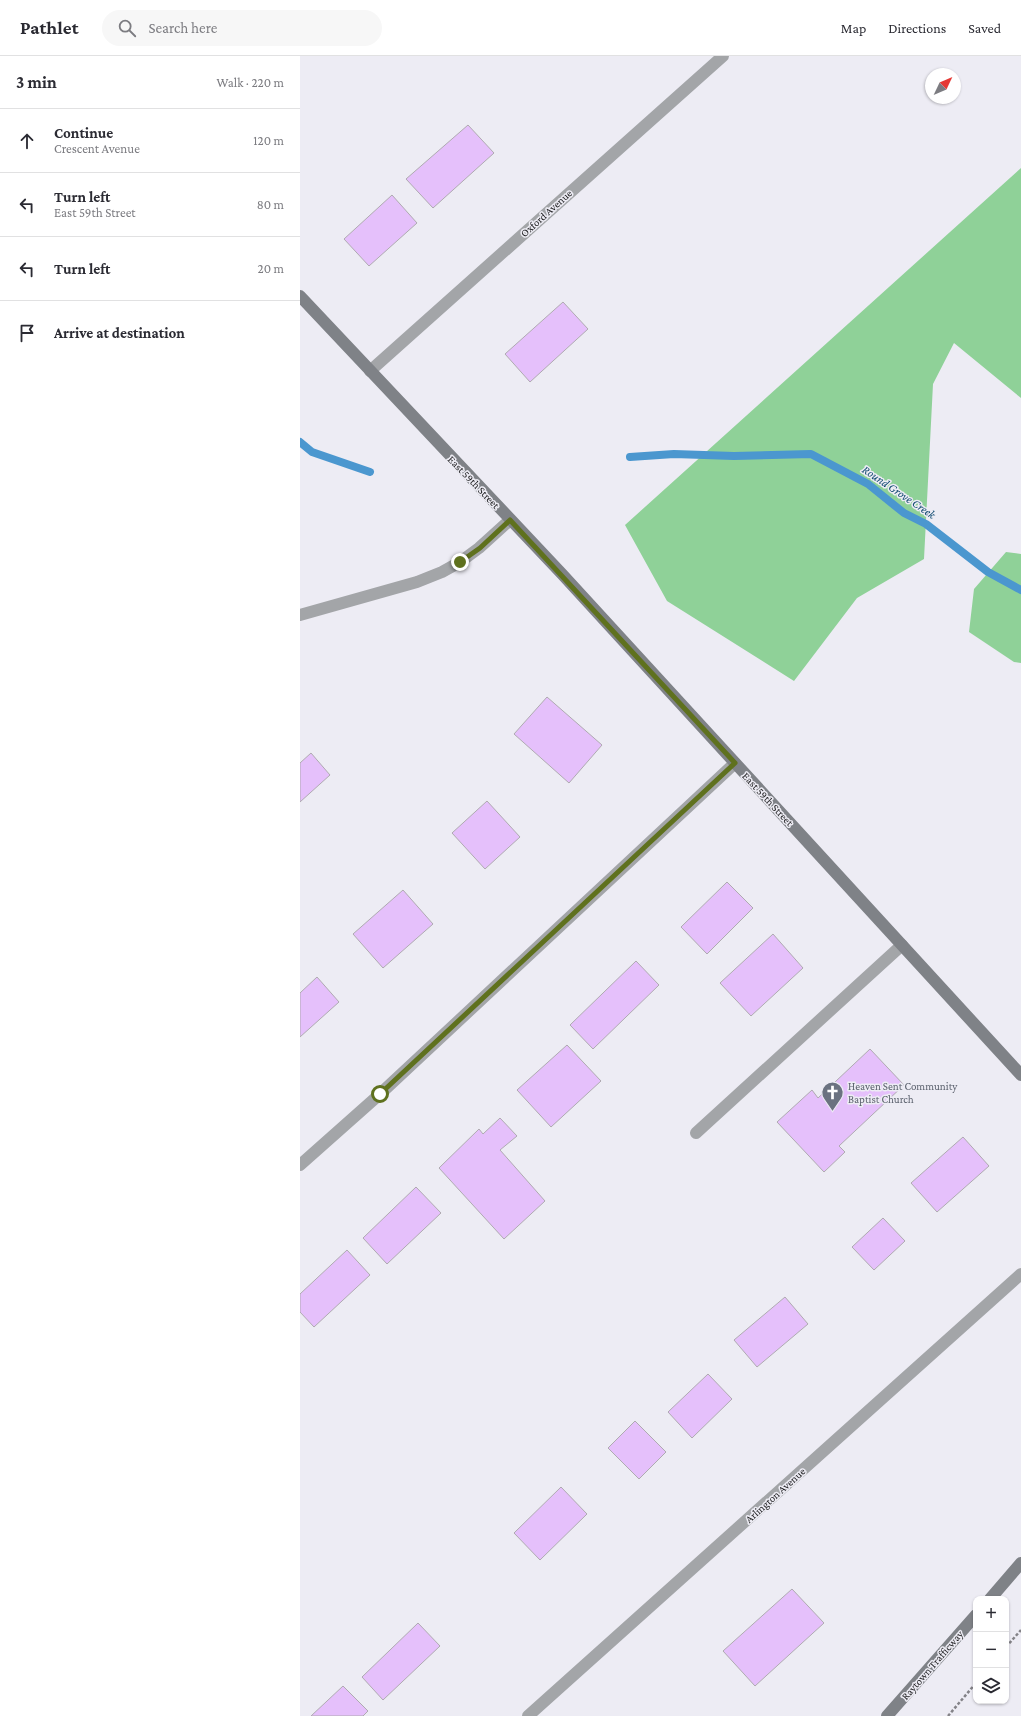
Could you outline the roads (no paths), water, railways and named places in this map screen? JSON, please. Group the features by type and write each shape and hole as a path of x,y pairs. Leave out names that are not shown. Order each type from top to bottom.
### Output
{"street":[{"name":"Oxford Avenue","path":"370,371 723,56"},
{"name":"East 59th Street","path":"300,296 735,763 1021,1075"},
{"path":"300,615 416,582 442,572 480,548 510,520"},
{"path":"300,1166 380,1094 735,763"},
{"path":"696,1133 902,945"},
{"name":"Arlington Avenue","path":"528,1716 1021,1274"},
{"path":"993,1596 1021,1563"},
{"name":"Raytown Trafficway","path":"887,1716 973,1618"}],"waterway":[{"name":"Round Grove Creek","path":"300,442 312,452 370,472"},
{"name":"Round Grove Creek","path":"630,457 674,454 734,456 811,454 868,484 904,513 926,524 988,572 1021,590"}],"place":[{"name":"Heaven Sent Community Baptist Church","path":"832,1112"}]}
